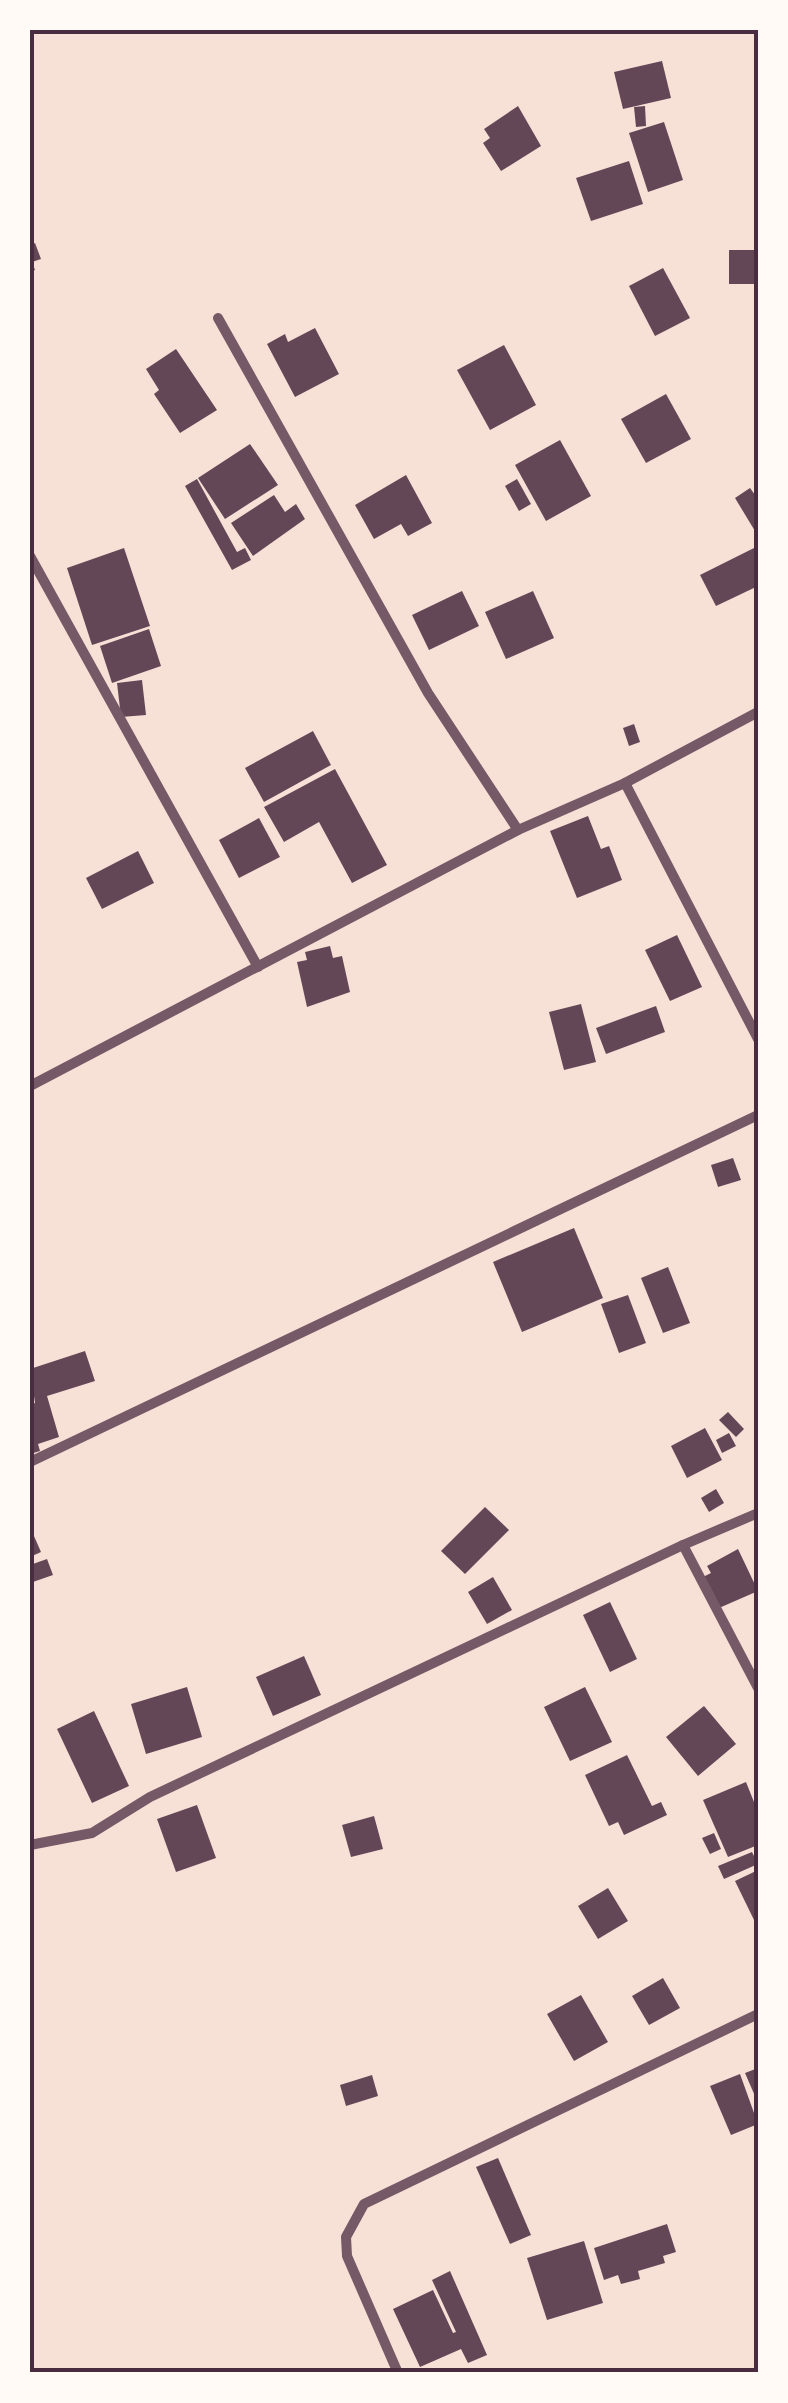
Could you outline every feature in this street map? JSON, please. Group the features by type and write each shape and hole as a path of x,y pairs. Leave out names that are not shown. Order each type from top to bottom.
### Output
{"street":[{"path":"218,318 428,693 518,830"},
{"path":"30,556 258,967"},
{"path":"30,1086 518,830 625,783 758,712"},
{"path":"625,783 758,1040"},
{"path":"30,1462 758,1115"},
{"path":"30,1845 92,1833 150,1797 758,1513"},
{"path":"683,1545 758,1688"},
{"path":"398,2373 347,2256 346,2237 364,2204 758,2014"}],"building":[{"path":"662,61 671,98 623,109 614,72"},
{"path":"518,106 541,146 501,171 483,143 490,138 484,129"},
{"path":"645,106 646,126 636,127 634,107"},
{"path":"664,122 683,180 648,192 629,133"},
{"path":"629,161 643,204 591,221 576,178"},
{"path":"35,243 41,259 32,262 35,270 30,272 30,245"},
{"path":"729,250 758,250 758,284 729,284"},
{"path":"663,268 690,318 655,336 629,286"},
{"path":"315,328 339,374 295,397 267,344 285,334 288,342"},
{"path":"504,345 536,405 490,430 457,370"},
{"path":"176,349 217,410 180,433 154,394 159,390 146,369"},
{"path":"666,394 691,439 646,463 621,419"},
{"path":"560,440 591,496 546,521 515,465"},
{"path":"250,444 278,485 225,519 198,478"},
{"path":"406,475 432,523 408,536 401,524 374,539 355,505"},
{"path":"197,479 237,552 245,548 251,560 232,570 185,486"},
{"path":"517,479 531,504 519,511 505,486"},
{"path":"750,488 758,499 758,536 735,498"},
{"path":"274,495 285,512 296,504 305,519 253,556 231,523"},
{"path":"758,546 758,586 716,606 700,575"},
{"path":"124,548 150,626 92,645 67,568"},
{"path":"462,591 479,626 429,650 412,615"},
{"path":"533,591 554,638 506,659 485,612"},
{"path":"149,629 161,666 112,683 100,646"},
{"path":"142,680 146,715 121,717 117,683"},
{"path":"634,724 640,742 629,746 623,728"},
{"path":"313,731 331,765 264,802 245,768"},
{"path":"335,769 387,865 352,883 319,822 284,842 264,807"},
{"path":"588,816 601,849 609,846 622,880 577,898 550,831"},
{"path":"259,818 280,857 239,878 219,840"},
{"path":"138,851 154,883 102,909 86,878"},
{"path":"677,935 702,987 670,1001 645,950"},
{"path":"330,946 333,958 342,956 350,992 307,1007 297,962 307,960 305,952"},
{"path":"581,1004 596,1062 564,1070 549,1012"},
{"path":"656,1006 665,1032 606,1054 596,1028"},
{"path":"733,1158 741,1180 718,1187 711,1165"},
{"path":"574,1228 603,1298 522,1332 493,1262"},
{"path":"668,1267 690,1323 663,1333 641,1278"},
{"path":"628,1295 646,1343 619,1353 601,1304"},
{"path":"85,1351 95,1381 47,1396 59,1437 38,1444 40,1451 30,1454 30,1405 35,1403 30,1369"},
{"path":"728,1412 744,1429 736,1437 719,1420"},
{"path":"705,1428 722,1460 687,1478 671,1446"},
{"path":"729,1433 736,1446 722,1453 716,1440"},
{"path":"716,1489 724,1503 709,1512 701,1498"},
{"path":"485,1507 509,1530 465,1574 441,1551"},
{"path":"30,1527 41,1552 30,1557"},
{"path":"738,1549 758,1591 719,1608 703,1577 711,1573 707,1566"},
{"path":"47,1559 53,1575 30,1583 30,1565"},
{"path":"493,1577 512,1610 487,1624 468,1592"},
{"path":"610,1602 637,1659 610,1672 583,1615"},
{"path":"304,1656 321,1695 273,1716 256,1677"},
{"path":"187,1687 202,1737 146,1754 131,1704"},
{"path":"585,1687 612,1742 570,1761 544,1707"},
{"path":"704,1706 736,1744 698,1776 666,1737"},
{"path":"94,1711 129,1786 92,1803 57,1729"},
{"path":"627,1755 652,1806 661,1802 667,1815 624,1835 618,1822 609,1826 585,1775"},
{"path":"746,1782 758,1812 758,1845 728,1857 703,1800"},
{"path":"197,1805 216,1858 176,1872 157,1819"},
{"path":"374,1816 383,1849 351,1857 342,1825"},
{"path":"714,1833 721,1849 710,1854 702,1838"},
{"path":"752,1852 758,1864 724,1879 718,1866"},
{"path":"758,1870 758,1921 755,1922 735,1881"},
{"path":"608,1888 628,1921 598,1939 578,1906"},
{"path":"663,1978 680,2008 649,2025 632,1996"},
{"path":"581,1995 608,2042 574,2061 547,2014"},
{"path":"758,2068 758,2103 745,2073"},
{"path":"740,2074 758,2124 731,2135 710,2086"},
{"path":"372,2075 378,2096 346,2106 340,2085"},
{"path":"498,2158 531,2235 510,2244 476,2167"},
{"path":"667,2224 676,2252 663,2256 665,2263 638,2271 640,2279 621,2284 618,2275 604,2280 594,2248"},
{"path":"584,2241 603,2303 547,2320 527,2258"},
{"path":"450,2271 487,2355 468,2363 461,2349 420,2367 393,2309 433,2290 453,2333 456,2332 432,2280"}]}
